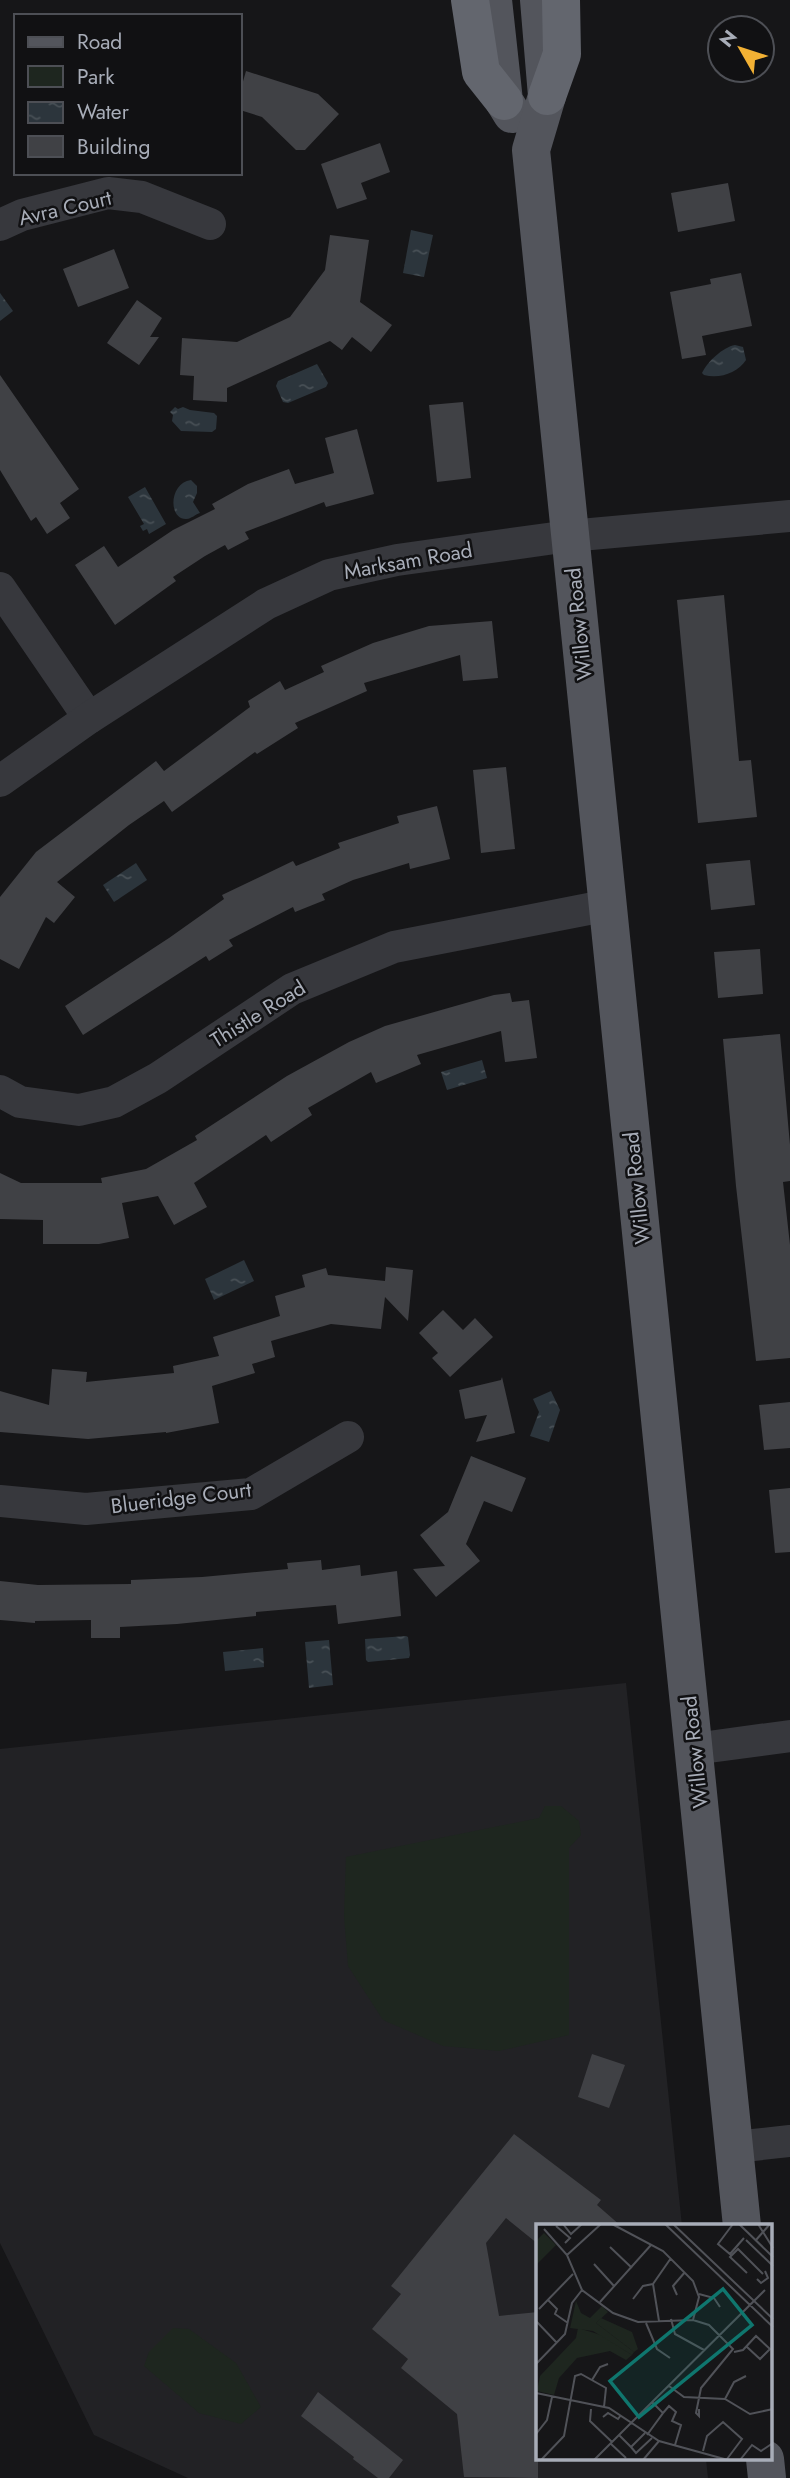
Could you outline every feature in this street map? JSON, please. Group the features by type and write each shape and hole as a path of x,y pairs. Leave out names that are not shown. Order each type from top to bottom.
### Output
{"highway":[{"path":"470,0 481,72 504,101"},
{"path":"547,96 562,54 561,0"}],"main road":[{"name":"Willow Road","path":"493,0 504,101 531,150"},
{"name":"Willow Road","path":"539,0 547,96 531,150 742,2224"},
{"path":"765,2460 767,2478"}],"street":[{"name":"Avra Court","path":"0,225 22,215 108,193 142,197 210,225"},
{"name":"Marksam Road","path":"0,782 89,718 266,604 329,575 397,559 569,536 790,516"},
{"path":"0,588 89,718"},
{"name":"Thistle Road","path":"0,1091 20,1102 79,1110 114,1102 158,1078 292,989 394,947 608,905"},
{"name":"Blueridge Court","path":"0,1501 86,1509 251,1494 348,1437"},
{"path":"694,1749 790,1736"},
{"path":"734,2147 790,2141"}],"shaded area":[{"path":"626,1683 682,2224 536,2224 536,2460 706,2460 708,2478 188,2478 94,2435 0,2243 0,1749"}],"green space":[{"path":"545,1806 561,1806 579,1821 581,1835 569,1848 569,2035 499,2051 443,2046 383,2020 348,1966 344,1916 346,1857 539,1818"},
{"path":"173,2328 189,2329 236,2363 261,2407 241,2424 199,2413 144,2366 149,2352"}],"water":[{"path":"411,230 433,235 424,277 403,273"},
{"path":"0,293 13,311 0,321"},
{"path":"735,345 743,347 746,360 738,368 722,375 710,376 702,373 716,356"},
{"path":"317,364 328,383 326,387 288,403 283,402 276,386 278,381"},
{"path":"175,407 214,413 217,416 216,429 212,432 181,431 172,421 173,415 170,412"},
{"path":"191,480 197,486 193,502 200,513 186,519 176,513 174,501 178,487"},
{"path":"145,487 166,524 149,534 147,529 143,531 140,526 144,524 128,497"},
{"path":"136,863 147,880 114,902 103,885"},
{"path":"482,1060 487,1078 447,1090 441,1072"},
{"path":"244,1260 254,1281 214,1300 205,1279"},
{"path":"551,1391 560,1410 549,1442 530,1436 539,1412 533,1399"},
{"path":"406,1636 409,1658 366,1660 365,1639"},
{"path":"329,1640 333,1685 309,1688 305,1642"},
{"path":"263,1648 264,1667 225,1671 223,1652"}],"building":[{"path":"246,71 318,94 339,114 305,150 296,150 262,117 242,111 242,85"},
{"path":"380,143 390,172 361,183 367,199 337,209 321,164"},
{"path":"728,183 735,221 678,232 671,193"},
{"path":"330,235 369,240 360,302 392,325 371,352 352,337 342,350 330,341 227,388 227,402 193,400 194,376 180,375 182,338 237,342 290,317 325,270"},
{"path":"114,249 129,288 78,307 63,269"},
{"path":"741,273 752,326 702,336 706,355 682,359 670,292 711,284 710,279"},
{"path":"137,300 162,318 150,337 159,337 139,365 107,343"},
{"path":"0,375 79,489 60,503 70,518 47,534 36,517 31,521 0,470"},
{"path":"463,402 471,478 437,482 429,405"},
{"path":"357,429 374,494 326,507 324,502 245,532 249,539 228,550 225,545 205,556 173,577 176,581 115,625 75,565 104,546 118,567 173,530 215,509 212,504 248,484 289,469 295,484 334,473 325,438"},
{"path":"724,595 739,761 751,760 757,817 698,823 677,600"},
{"path":"492,621 498,678 463,681 460,655 364,683 367,691 295,723 298,728 257,754 255,752 172,812 164,801 129,825 57,882 75,897 54,923 46,917 19,969 0,959 0,897 36,852 156,761 164,771 250,707 248,701 280,681 285,690 324,672 321,666 373,643 429,626"},
{"path":"506,767 515,849 481,853 473,770"},
{"path":"437,806 450,859 410,869 409,863 353,880 322,894 325,900 295,912 293,907 229,940 233,946 209,961 206,956 83,1035 65,1006 169,938 224,899 222,895 293,861 296,866 340,848 338,843 399,823 397,816"},
{"path":"750,860 755,905 711,910 706,864"},
{"path":"760,949 763,994 718,998 714,952"},
{"path":"510,993 512,1002 529,1000 537,1058 505,1062 501,1031 417,1055 421,1064 376,1083 371,1072 308,1108 312,1115 271,1142 266,1135 194,1183 207,1207 174,1225 158,1196 122,1203 129,1238 99,1244 43,1244 43,1220 0,1219 0,1173 21,1183 102,1183 101,1178 146,1169 197,1140 195,1136 287,1076 349,1042 385,1026 494,995"},
{"path":"780,1034 790,1145 790,1181 783,1182 790,1245 790,1358 756,1361 723,1039"},
{"path":"386,1267 413,1270 408,1321 385,1297 381,1329 331,1324 271,1341 275,1357 252,1364 255,1373 212,1386 219,1423 166,1433 88,1439 0,1432 0,1391 49,1405 52,1369 87,1372 86,1382 174,1373 173,1366 219,1356 213,1337 280,1316 275,1296 305,1287 302,1275 326,1268 328,1275 385,1281"},
{"path":"443,1310 463,1330 475,1318 493,1337 450,1377 432,1358 438,1353 419,1333"},
{"path":"502,1377 515,1433 476,1442 487,1415 465,1419 459,1390 501,1380"},
{"path":"790,1402 790,1448 764,1450 759,1405"},
{"path":"471,1456 526,1478 512,1512 484,1501 466,1544 480,1561 436,1597 413,1569 445,1566 420,1535 448,1512"},
{"path":"790,1488 790,1552 775,1553 769,1490"},
{"path":"321,1560 322,1570 360,1565 361,1576 397,1571 401,1616 338,1624 336,1605 256,1612 256,1616 120,1627 120,1638 91,1638 91,1620 35,1623 0,1620 0,1581 38,1585 131,1584 131,1580 288,1569 287,1563"},
{"path":"592,2054 625,2065 609,2108 578,2097"},
{"path":"514,2134 601,2200 597,2205 619,2224 536,2224 536,2242 506,2218 486,2243 499,2316 536,2312 538,2478 464,2477 457,2414 401,2368 408,2359 372,2329 401,2294 391,2286"},
{"path":"318,2392 403,2460 389,2478 378,2478 301,2416"}]}
